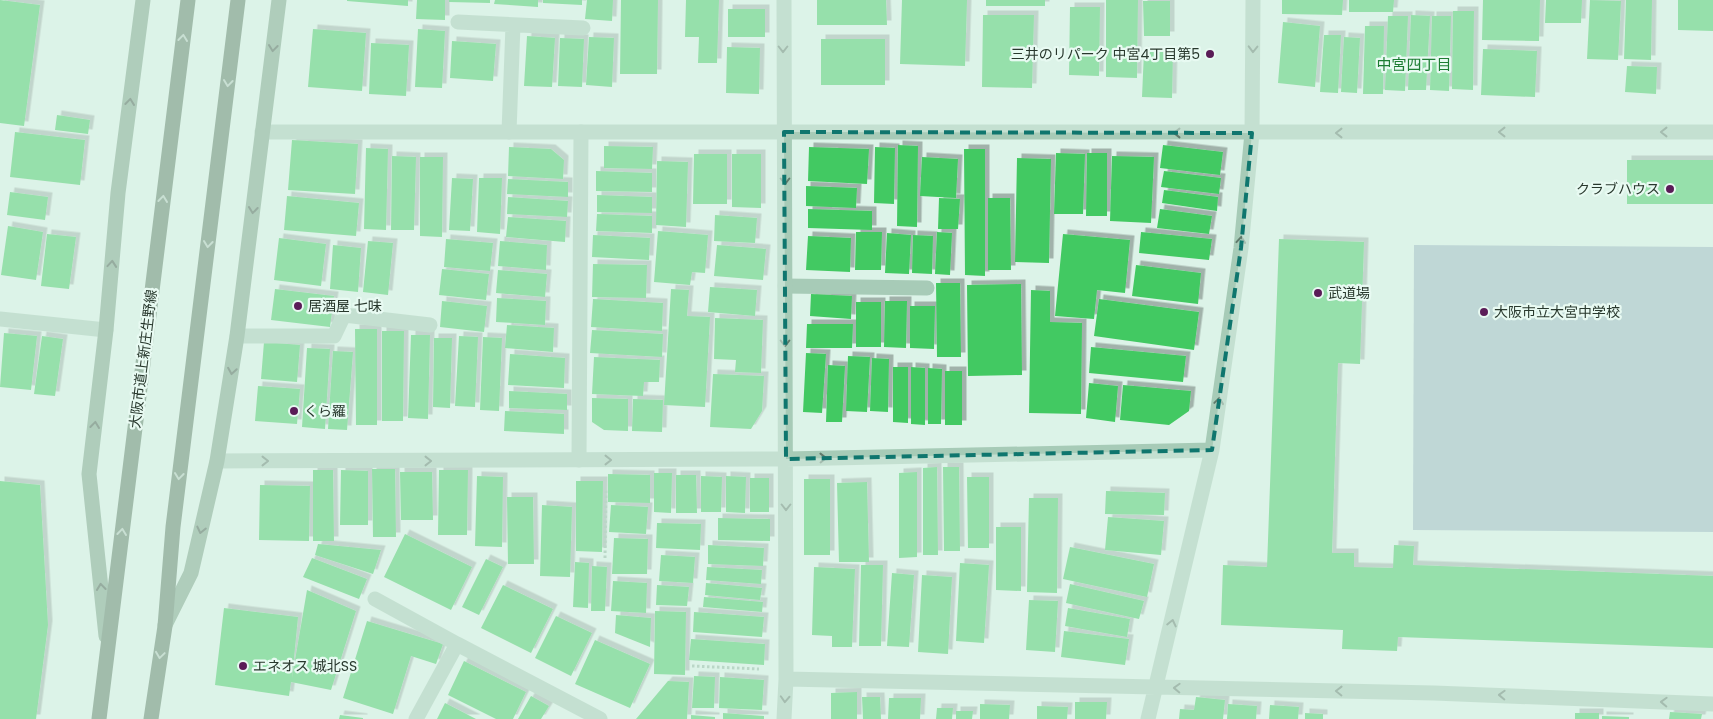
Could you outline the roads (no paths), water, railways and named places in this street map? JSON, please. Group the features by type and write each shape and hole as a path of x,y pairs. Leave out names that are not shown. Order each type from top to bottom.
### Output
{"main road":[{"name":"大阪市道上新庄生野線","path":"99,719 188,0"},
{"path":"151,719 165,626 173,527 238,0"}],"street":[{"path":"108,653 89,474 106,330 118,193 143,0"},
{"path":"165,626 191,573 217,461 238,336 279,0"},
{"path":"784,0 786,459 786,674 784,719"},
{"path":"1148,719 1212,450 1241,248 1252,133 1253,0"},
{"path":"458,22 583,28"},
{"path":"509,132 513,25"},
{"path":"262,132 1713,132"},
{"path":"579,460 581,132"},
{"path":"785,286 927,288"},
{"path":"238,336 334,336 344,315 430,325"},
{"path":"0,318 106,330"},
{"path":"217,461 786,459 1212,450"},
{"path":"375,599 600,719"},
{"path":"416,719 457,644"},
{"path":"786,674 1156,687 1434,693 1713,704"}],"place":[{"name":"三井のリパーク 中宮4丁目第5","path":"1210,54"},
{"name":"クラブハウス","path":"1670,189"},
{"name":"武道場","path":"1318,293"},
{"name":"居酒屋 七味","path":"298,306"},
{"name":"大阪市立大宮中学校","path":"1484,312"},
{"name":"くら羅","path":"294,411"},
{"name":"エネオス 城北SS","path":"243,666"}],"district":[{"name":"中宮四丁目","path":"1414,64"}]}
